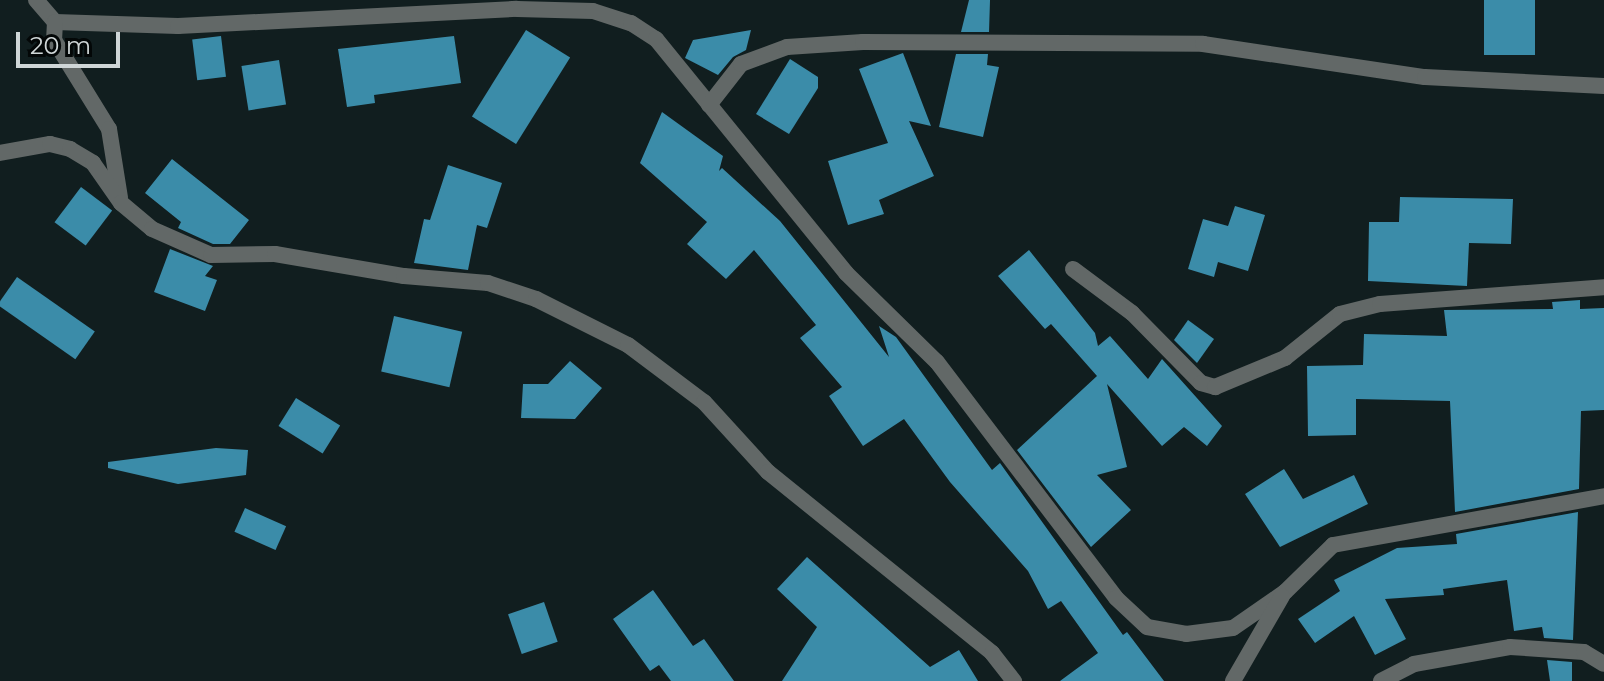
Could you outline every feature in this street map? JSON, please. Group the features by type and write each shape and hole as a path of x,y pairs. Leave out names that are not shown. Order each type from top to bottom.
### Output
{"street":[{"path":"36,0 55,22 54,40 109,129 121,203"},
{"path":"55,22 178,26 517,9 593,11 631,23 656,39 846,273 937,362 1116,598 1147,627 1186,634 1233,628 1285,592 1333,545 1604,496"},
{"path":"709,105 741,64 787,47 863,42 1203,44 1425,77 1604,86"},
{"path":"0,153 50,144 70,149 93,163 121,203 152,229 211,255 275,254 404,276 488,283 536,299 628,345 704,402 768,472 992,653 1014,681"},
{"path":"1073,269 1132,313 1201,383 1215,387 1285,358 1340,314 1380,304 1604,287"},
{"path":"1233,681 1285,592"},
{"path":"1381,681 1414,664 1510,647 1584,652 1604,664"}],"building":[{"path":"969,0 990,0 989,32 961,32"},
{"path":"1484,0 1535,0 1535,55 1484,55"},
{"path":"526,30 570,58 516,144 472,117"},
{"path":"751,30 746,50 733,57 718,75 685,58 693,40"},
{"path":"221,36 226,77 197,80 192,40"},
{"path":"454,36 461,83 374,95 375,103 347,107 338,49"},
{"path":"903,53 931,126 909,121 934,176 879,200 884,214 848,225 828,161 888,143 859,69"},
{"path":"956,54 988,54 987,65 999,67 983,137 939,127"},
{"path":"790,59 818,77 818,88 789,134 756,114"},
{"path":"279,60 286,104 249,110 241,66"},
{"path":"662,112 723,156 719,171 722,168 780,221 889,357 879,326 896,337 992,470 1000,463 1123,635 1127,632 1164,681 1060,681 1098,653 1061,601 1048,609 1028,571 950,482 904,419 863,446 829,396 842,387 800,338 816,325 754,250 726,279 687,244 707,222 640,163"},
{"path":"172,159 249,220 230,244 213,244 178,228 181,222 145,193"},
{"path":"448,165 502,183 487,228 477,225 468,270 414,263 424,219 430,220"},
{"path":"81,187 112,210 86,246 55,222"},
{"path":"1400,197 1513,199 1511,244 1469,243 1467,286 1368,281 1369,222 1399,222"},
{"path":"1235,206 1265,215 1248,271 1218,262 1214,277 1188,269 1203,219 1228,226"},
{"path":"170,249 213,266 205,276 217,280 205,311 154,292"},
{"path":"1029,250 1095,333 1098,346 1110,336 1148,379 1162,359 1222,426 1207,446 1184,427 1162,446 1107,384 1127,467 1097,475 1131,510 1091,547 1017,450 1097,376 1051,324 1045,329 998,276"},
{"path":"17,277 95,331 75,359 0,307 0,301"},
{"path":"1580,300 1580,309 1604,308 1604,410 1581,411 1579,489 1455,512 1450,401 1356,399 1356,435 1308,436 1307,366 1363,365 1364,334 1447,336 1444,310 1553,309 1552,302"},
{"path":"394,316 462,332 449,387 381,372"},
{"path":"1188,320 1214,339 1197,363 1174,340"},
{"path":"570,361 602,388 575,419 521,418 523,384 548,384"},
{"path":"296,398 340,426 323,454 279,426"},
{"path":"216,448 248,450 246,475 178,484 108,468 108,462"},
{"path":"1284,469 1303,499 1354,475 1368,504 1280,547 1245,494"},
{"path":"245,508 286,526 276,550 234,532"},
{"path":"1578,512 1573,640 1544,638 1542,627 1514,631 1507,580 1443,589 1444,595 1385,599 1406,639 1375,655 1354,616 1315,643 1298,619 1340,591 1334,580 1397,548 1457,544 1456,534"},
{"path":"807,557 930,667 959,650 978,681 782,681 817,627 777,589"},
{"path":"653,590 693,646 704,639 734,681 671,681 659,665 650,671 613,619"},
{"path":"544,602 558,642 522,654 508,614"},
{"path":"1547,660 1572,662 1572,681 1550,681"}]}
